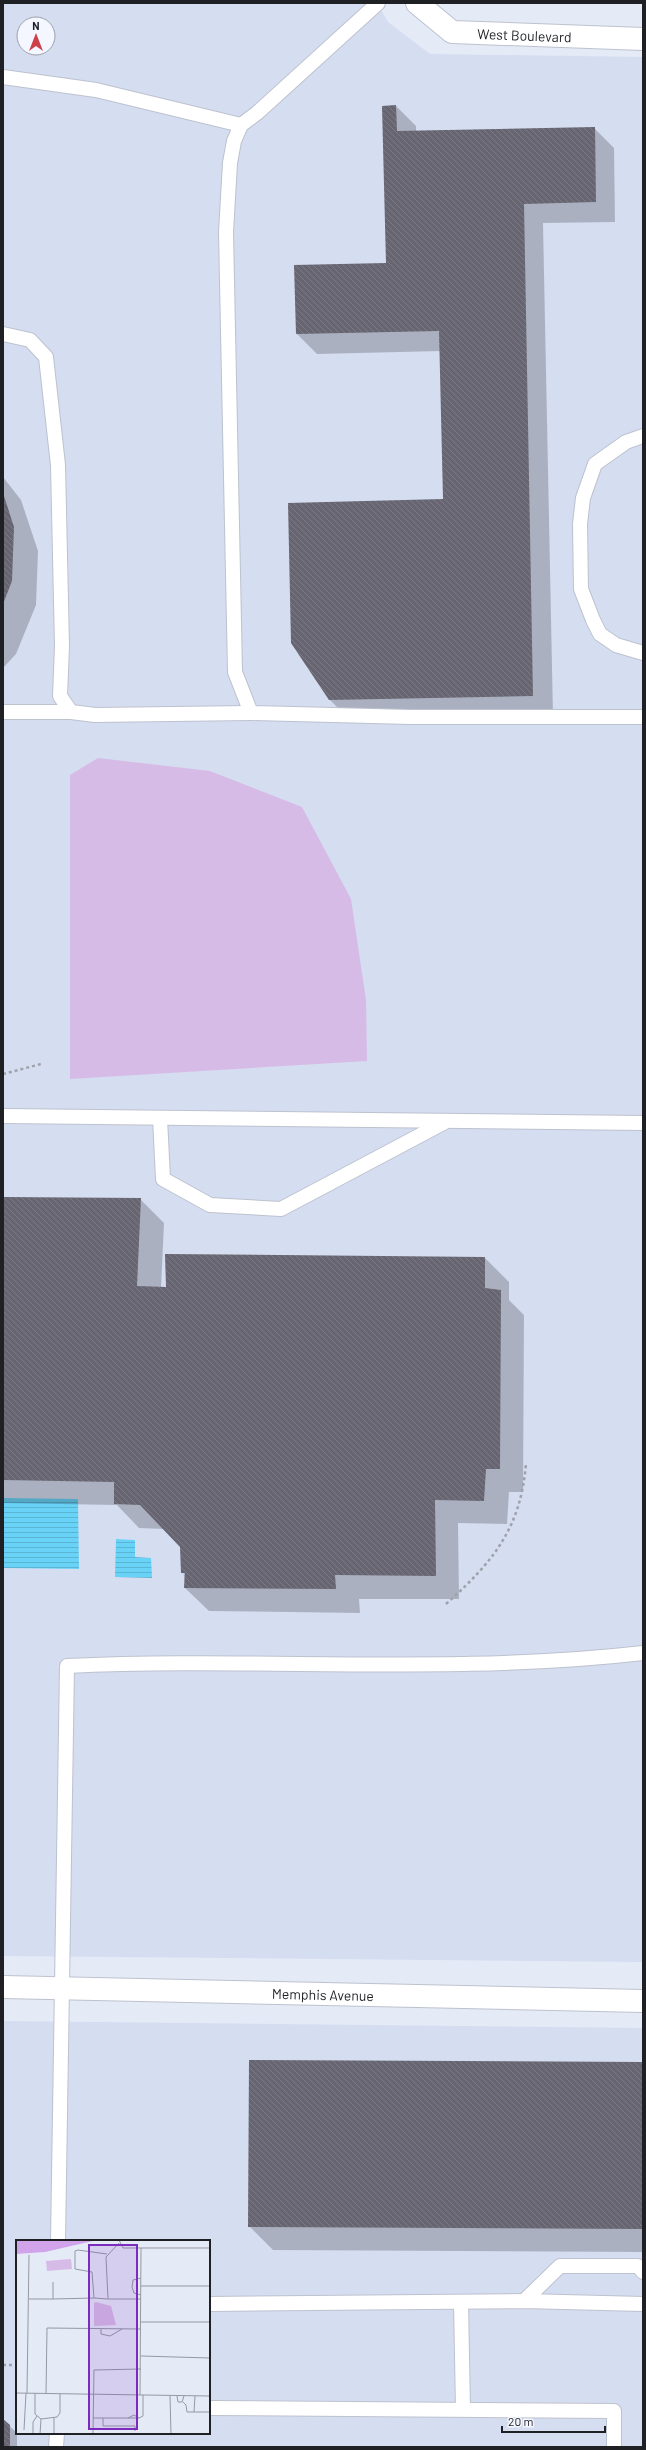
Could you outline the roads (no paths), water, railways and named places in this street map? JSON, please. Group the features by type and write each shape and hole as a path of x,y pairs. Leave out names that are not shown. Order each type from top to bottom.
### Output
{"main road":[{"name":"West Boulevard","path":"417,3 452,32 643,40"},
{"name":"Memphis Avenue","path":"3,1987 643,2001"}],"lane":[{"path":"251,713 235,672 226,232 230,163 241,125 257,113 378,3"},
{"path":"3,77 96,90 241,125"},
{"path":"3,334 30,340 46,357 58,465 62,646 60,696 71,712"},
{"path":"643,436 626,442 595,464 583,498 580,524 581,589 593,620 600,634 616,645 643,653"},
{"path":"3,712 71,712 95,715 251,713 411,717 643,717"},
{"path":"3,1116 643,1123"},
{"path":"160,1118 163,1179 210,1205 281,1209 447,1121"},
{"path":"58,2240 67,1666 176,1662 364,1664 578,1660 643,1653"},
{"path":"524,2301 560,2266 638,2266 643,2272"},
{"path":"210,2304 524,2301 643,2304"},
{"path":"461,2302 463,2409"},
{"path":"210,2408 614,2411 614,2447"},
{"path":"56,2434 56,2447"}],"water":[{"path":"3,1498 78,1499 79,1569 3,1568"},
{"path":"116,1539 135,1540 135,1557 151,1558 152,1578 115,1577"}]}
